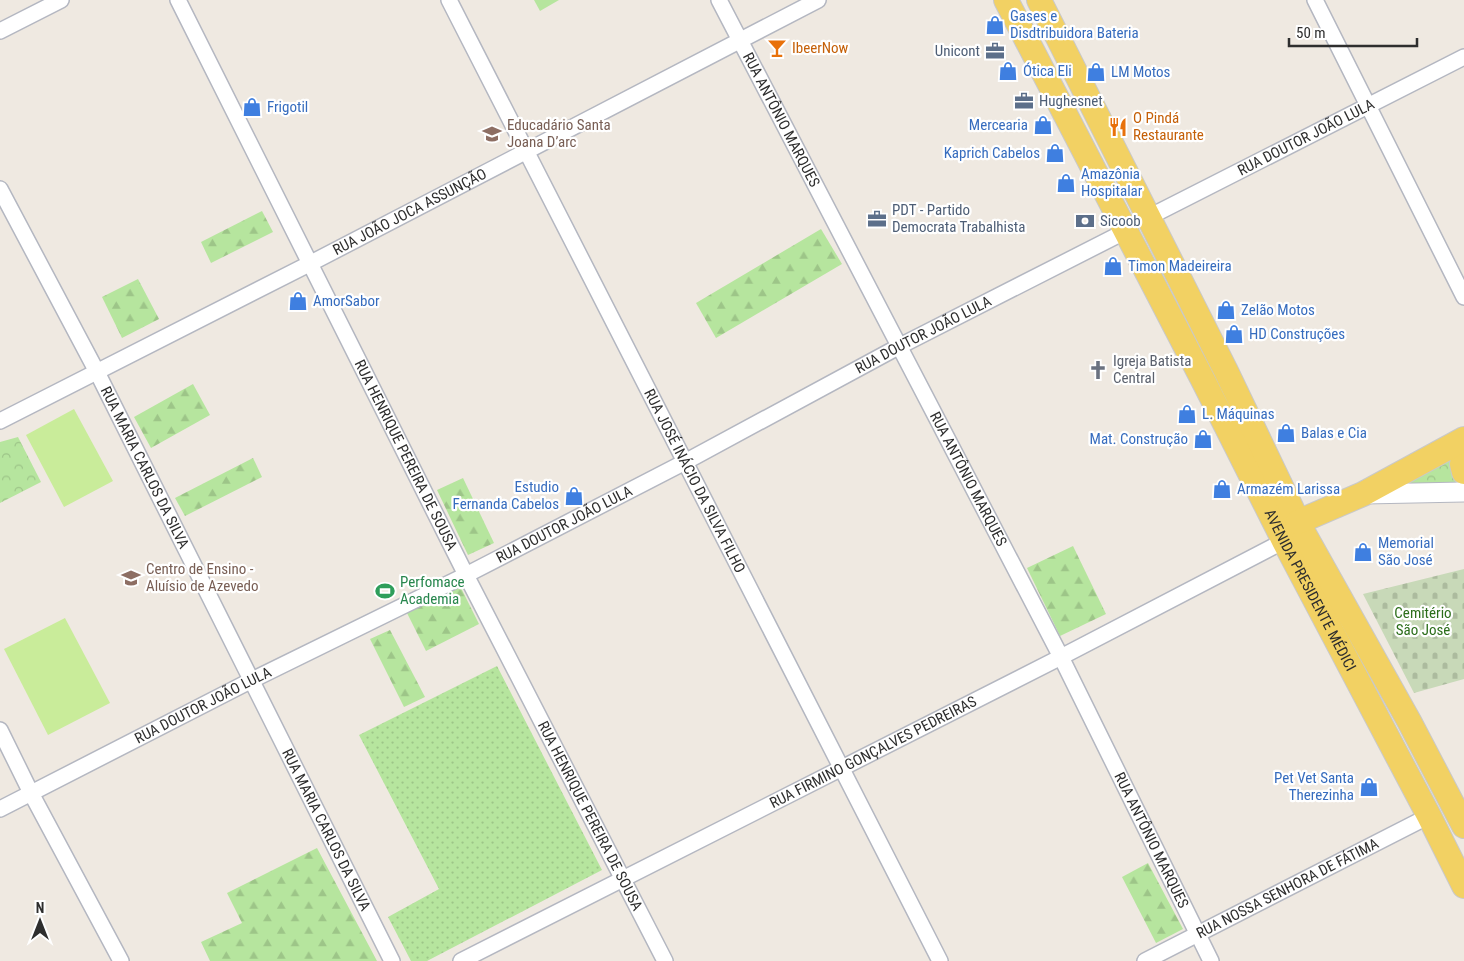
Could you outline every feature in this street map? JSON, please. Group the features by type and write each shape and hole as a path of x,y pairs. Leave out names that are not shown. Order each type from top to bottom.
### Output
{"main road":[{"name":"AVENIDA PRESIDENTE MÉDICI","path":"1006,0 1464,886"},
{"name":"AVENIDA PRESIDENTE MÉDICI","path":"1039,0 1226,371 1298,522 1409,721 1459,802 1464,826"},
{"path":"1204,382 1226,371"},
{"path":"1298,522 1363,494 1464,439"},
{"path":"1464,454 1462,464 1464,472"},
{"path":"1385,734 1409,721"}],"street":[{"path":"0,31 61,0"},
{"name":"RUA HENRIQUE PEREIRA DE SOUSA","path":"178,0 466,575 665,961"},
{"name":"RUA JOSÉ INÁCIO DA SILVA FILHO","path":"449,0 940,961"},
{"name":"RUA ANTÔNIO MARQUES","path":"719,0 1061,657 1211,961"},
{"name":"RUA JOÃO JOCA ASSUNÇÃO","path":"0,421 311,263 818,0"},
{"path":"1315,0 1464,297"},
{"name":"RUA DOUTOR JOÃO LULA","path":"1149,217 1464,57"},
{"name":"RUA MARIA CARLOS DA SILVA","path":"0,189 97,372 392,961"},
{"name":"RUA DOUTOR JOÃO LULA","path":"0,809 250,680 466,575 685,462 898,347 1126,231"},
{"path":"1363,494 1464,492"},
{"name":"RUA FIRMINO GONÇALVES PEDREIRAS","path":"461,961 1061,657 1284,541"},
{"path":"0,730 31,793 121,961"},
{"name":"RUA NOSSA SENHORA DE FÁTIMA","path":"1145,961 1429,816"}],"green space":[{"path":"534,0 559,0 540,11"},
{"path":"262,211 273,232 211,263 201,242"},
{"path":"821,229 842,264 716,338 696,303"},
{"path":"138,279 159,319 122,338 102,297"},
{"path":"193,384 210,415 151,448 134,417"},
{"path":"74,409 113,481 64,507 26,435"},
{"path":"18,437 41,482 0,503 0,442"},
{"path":"1464,448 1464,485 1391,484"},
{"path":"253,458 262,477 185,516 175,498"},
{"path":"463,478 494,543 468,555 437,490"},
{"path":"1073,546 1106,614 1060,636 1027,568"},
{"name":"Cemitério São José","path":"1464,569 1464,679 1414,693 1363,594"},
{"path":"460,586 479,624 426,651 407,613"},
{"path":"65,618 110,703 48,735 4,649"},
{"path":"390,630 425,697 404,707 370,639"},
{"path":"497,666 602,870 427,961 411,961 388,917 439,889 359,735"},
{"path":"317,848 377,961 210,961 201,942 242,923 227,893"},
{"path":"1148,863 1183,929 1156,943 1122,877"}],"place":[{"name":"Gases e Disdtribuidora Bateria","path":"995,25"},
{"name":"IbeerNow","path":"777,48"},
{"name":"Unicont","path":"995,51"},
{"name":"Ótica Eli","path":"1008,71"},
{"name":"LM Motos","path":"1096,72"},
{"name":"Hughesnet","path":"1024,101"},
{"name":"Frigotil","path":"252,107"},
{"name":"Mercearia","path":"1043,125"},
{"name":"O Pindá Restaurante","path":"1118,127"},
{"name":"Educadário Santa Joana D’arc","path":"492,134"},
{"name":"Kaprich Cabelos","path":"1055,153"},
{"name":"Amazônia Hospitalar","path":"1066,183"},
{"name":"PDT - Partido Democrata Trabalhista","path":"877,219"},
{"name":"Sicoob","path":"1085,221"},
{"name":"Timon Madeireira","path":"1113,266"},
{"name":"AmorSabor","path":"298,301"},
{"name":"Zelão Motos","path":"1226,310"},
{"name":"HD Construções","path":"1234,334"},
{"name":"Igreja Batista Central","path":"1098,370"},
{"name":"L. Máquinas","path":"1187,414"},
{"name":"Balas e Cia","path":"1286,433"},
{"name":"Mat. Construção","path":"1203,439"},
{"name":"Armazém Larissa","path":"1222,489"},
{"name":"Estudio Fernanda Cabelos","path":"574,496"},
{"name":"Memorial São José","path":"1363,552"},
{"name":"Centro de Ensino - Aluísio de Azevedo","path":"131,578"},
{"name":"Perfomace Academia","path":"385,591"},
{"name":"Pet Vet Santa Therezinha","path":"1369,787"}]}
